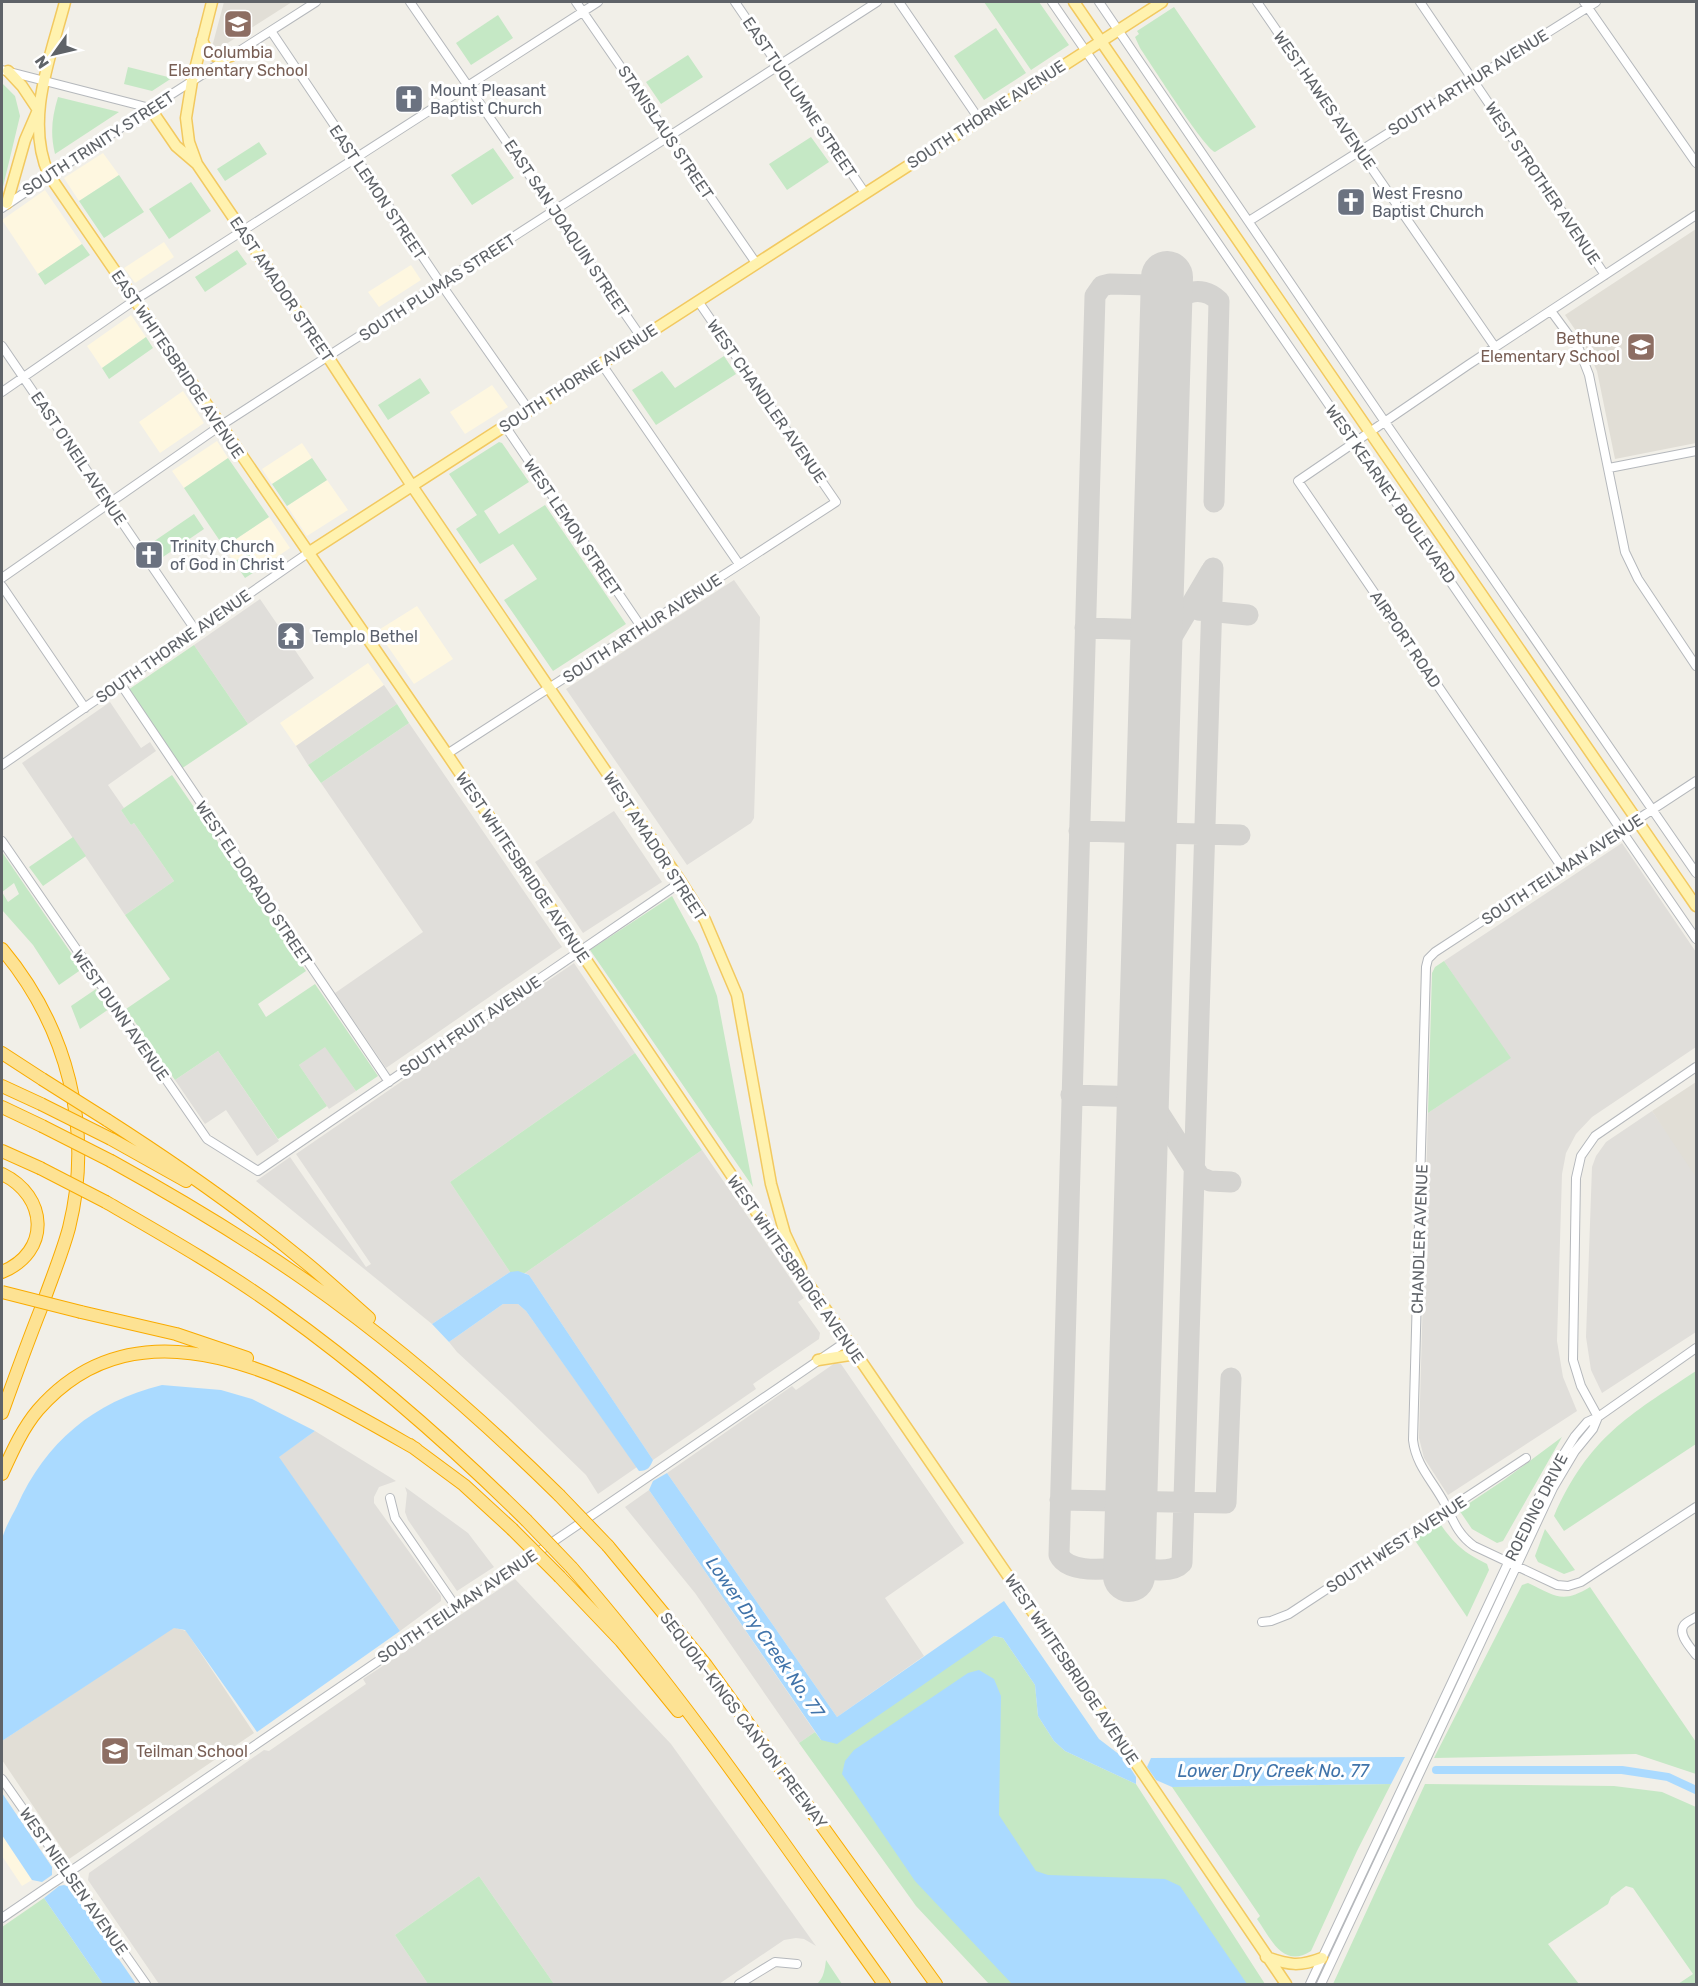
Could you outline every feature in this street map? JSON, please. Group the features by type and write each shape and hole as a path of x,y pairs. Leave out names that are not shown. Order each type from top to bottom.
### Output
{"highway":[{"path":"2,949 44,1010 55,1035 71,1084 78,1155 77,1180 69,1228 2,1413"},
{"path":"2,1053 182,1169 258,1225 351,1303 462,1404"},
{"path":"2,1086 111,1139 173,1173 258,1225"},
{"name":"SEQUOIA–KINGS CANYON FREEWAY","path":"2,1107 111,1161 213,1220 305,1280 362,1322 462,1404 559,1495 608,1546 706,1665 936,1984"},
{"path":"2,1151 106,1202 223,1272 279,1309 334,1350 433,1431 526,1520 572,1568 622,1626 674,1692 884,1984"},
{"path":"2,1174 18,1183 27,1192 35,1206 38,1223 35,1239 29,1252 2,1272"},
{"path":"2,1292 184,1337 255,1361 330,1395 379,1423 416,1449 464,1485 512,1528 621,1641 829,1907"},
{"path":"2,1474 25,1427 61,1387 102,1364 136,1354 158,1351 210,1355 281,1378 339,1405 416,1449"}],"main road":[{"path":"4,206 25,140 38,110 65,2"},
{"name":"EAST AMADOR STREET","path":"212,2 192,81 186,118 189,142 197,164 412,486"},
{"name":"WEST KEARNEY BOULEVARD","path":"1074,2 1696,906"},
{"name":"SOUTH THORNE AVENUE","path":"308,553 1162,2"},
{"path":"202,40 211,55 222,59 231,56"},
{"path":"5,70 22,86 38,110"},
{"path":"150,108 176,146 197,164"},
{"name":"EAST WHITESBRIDGE AVENUE","path":"38,110 41,152 49,175 308,553"},
{"name":"WEST AMADOR STREET","path":"412,486 705,920 736,995 771,1184 785,1234 809,1285"},
{"name":"WEST WHITESBRIDGE AVENUE","path":"308,553 447,754 780,1248 809,1285 1286,1984"},
{"path":"818,1360 856,1354"},
{"path":"1266,1957 1294,1965 1308,1964 1322,1958"}],"street":[{"name":"SOUTH TRINITY STREET","path":"4,206 150,108 316,2"},
{"name":"EAST SAN JOAQUIN STREET","path":"410,2 641,337"},
{"name":"STANISLAUS STREET","path":"576,2 756,263"},
{"path":"2,392 135,300 598,2"},
{"name":"EAST TUOLUMNE STREET","path":"735,2 865,193"},
{"name":"SOUTH PLUMAS STREET","path":"2,578 220,426 877,2"},
{"path":"899,2 979,119"},
{"name":"WEST KEARNEY BOULEVARD","path":"1052,2 1696,939"},
{"path":"1099,2 1696,873"},
{"name":"WEST HAWES AVENUE","path":"1257,2 1495,347"},
{"name":"WEST STROTHER AVENUE","path":"1420,2 1605,275"},
{"name":"SOUTH ARTHUR AVENUE","path":"1249,221 1472,80 1586,4 1596,2"},
{"path":"1586,4 1696,163"},
{"name":"EAST LEMON STREET","path":"271,31 441,284 529,410"},
{"path":"5,70 150,108"},
{"path":"1370,433 1696,214"},
{"name":"WEST CHANDLER AVENUE","path":"698,301 836,502"},
{"path":"1551,311 1579,349 1589,375 1626,554 1638,579 1696,666"},
{"name":"EAST O'NEIL AVENUE","path":"2,346 196,631"},
{"path":"602,363 739,564"},
{"name":"WEST LEMON STREET","path":"505,426 642,628"},
{"name":"AIRPORT ROAD","path":"1370,433 1298,482 1563,868"},
{"path":"1609,468 1696,451"},
{"name":"SOUTH ARTHUR AVENUE","path":"447,754 836,502"},
{"name":"SOUTH THORNE AVENUE","path":"2,765 308,553"},
{"path":"2,586 85,708"},
{"name":"WEST EL DORADO STREET","path":"120,683 389,1082"},
{"name":"SOUTH TEILMAN AVENUE","path":"1428,959 1435,952 1696,782"},
{"name":"WEST DUNN AVENUE","path":"2,841 207,1138 258,1171"},
{"name":"SOUTH FRUIT AVENUE","path":"258,1171 681,882"},
{"name":"CHANDLER AVENUE","path":"1428,959 1413,1440 1419,1464 1448,1510 1452,1522 1467,1541 1557,1585 1568,1586 1581,1582 1696,1507"},
{"path":"1696,1067 1604,1128 1587,1145 1576,1178 1573,1360 1581,1386 1598,1417 1696,1348"},
{"name":"SOUTH TEILMAN AVENUE","path":"2,1918 847,1341"},
{"name":"ROEDING DRIVE","path":"1310,1984 1556,1464 1587,1422 1598,1417"},
{"name":"ROEDING DRIVE","path":"1321,1984 1516,1565 1564,1468 1593,1429 1598,1417"},
{"name":"SOUTH WEST AVENUE","path":"1262,1622 1289,1614 1526,1458"},
{"path":"390,1498 396,1518 456,1607"},
{"path":"1696,1617 1684,1625 1682,1630 1683,1636 1696,1655"},
{"name":"WEST NIELSEN AVENUE","path":"2,1779 146,1984"},
{"path":"739,1984 775,1962 797,1964"}],"shaded area":[{"name":"Columbia Elementary School","path":"224,2 292,2 215,51 212,47"},
{"path":"103,153 119,175 79,201 64,178"},
{"path":"45,190 82,244 38,274 2,220"},
{"name":"Bethune Elementary School","path":"1696,229 1696,443 1615,459 1597,371 1583,341 1565,315"},
{"path":"164,242 174,257 135,283 124,268"},
{"path":"411,265 421,280 379,307 368,292"},
{"path":"131,315 146,337 102,368 87,346"},
{"path":"492,385 508,407 465,434 450,412"},
{"path":"183,391 204,423 160,453 139,422"},
{"path":"217,441 228,458 184,488 172,471"},
{"path":"302,443 312,458 272,484 262,469"},
{"path":"327,480 348,510 307,536 287,506"},
{"path":"269,517 290,548 259,569 248,553 234,562 224,547"},
{"path":"734,580 760,617 754,818 751,823 687,865 566,689"},
{"path":"260,599 314,678 248,724 194,645"},
{"path":"417,606 453,659 414,684 377,631"},
{"path":"368,663 384,685 296,746 280,723"},
{"path":"384,685 397,704 308,765 296,746"},
{"path":"110,702 141,748 150,742 156,751 108,785 124,808 121,810 131,825 134,823 174,881 125,915 22,763"},
{"path":"409,723 562,947 386,1068 335,993 423,932 321,783"},
{"path":"614,811 662,882 583,933 535,862"},
{"path":"1622,843 1696,952 1696,1047 1592,1117 1576,1134 1566,1153 1562,1174 1557,1341 1563,1377 1577,1411 1448,1495 1424,1458 1419,1438 1428,1113 1510,1058 1444,961"},
{"path":"574,963 635,1053 450,1182 510,1272 432,1324 256,1181 290,1157 366,1267 371,1264 296,1154"},
{"path":"325,1046 356,1091 329,1109 299,1065"},
{"path":"218,1051 279,1141 257,1156 226,1110 205,1124 175,1080"},
{"path":"1696,1082 1696,1177 1652,1111"},
{"path":"1652,1111 1696,1174 1696,1332 1602,1393 1591,1370 1586,1337 1592,1167 1596,1156 1606,1142"},
{"path":"702,1150 804,1298 798,1302 820,1333 819,1339 753,1384 756,1389 653,1460 529,1275 525,1273"},
{"path":"503,1304 518,1304 526,1311 637,1467 598,1494 586,1475 449,1342"},
{"path":"835,1363 841,1364 964,1543 885,1598 924,1656 837,1717 667,1473 792,1386 796,1390"},
{"path":"315,1431 396,1481 379,1487 374,1503 441,1596 441,1601 400,1631 278,1457"},
{"path":"405,1487 468,1533 494,1567 457,1591 408,1520 405,1512 407,1493"},
{"path":"649,1490 815,1732 799,1743 695,1593 625,1507"},
{"path":"515,1579 671,1744 816,1946 804,1939 784,1940 719,1984 554,1984 479,1876 395,1935 428,1984 159,1984 88,1880 89,1873 264,1750 269,1751 366,1684 363,1679"},
{"name":"Teilman School","path":"173,1627 186,1631 254,1733 69,1859 2,1760 2,1741"},
{"path":"2,1835 32,1880 22,1886 2,1856"}],"green space":[{"path":"984,2 1039,2 1069,45 1031,70"},
{"path":"1174,7 1256,127 1215,152 1189,122 1135,37 1139,34 1137,31"},
{"path":"498,15 513,38 471,65 456,43"},
{"path":"996,28 1026,73 984,100 954,56"},
{"path":"688,55 703,77 661,104 646,82"},
{"path":"128,67 172,78 152,91 124,84"},
{"path":"2,83 15,96 20,116 2,191"},
{"path":"58,97 119,112 55,154 52,125"},
{"path":"811,137 829,162 787,190 769,164"},
{"path":"259,142 267,154 225,181 217,169"},
{"path":"493,148 514,178 472,205 451,175"},
{"path":"119,175 144,212 104,238 79,201"},
{"path":"191,182 211,211 169,239 149,209"},
{"path":"82,244 90,255 45,285 38,274"},
{"path":"237,250 247,264 205,292 195,277"},
{"path":"146,337 153,348 109,379 102,368"},
{"path":"724,356 736,374 656,425 632,390 662,371 675,388"},
{"path":"420,378 430,393 388,420 378,405"},
{"path":"499,442 529,482 484,511 499,534 545,505 626,624 553,671 504,600 537,579 513,544 480,564 456,529 477,515 449,474"},
{"path":"228,458 269,517 224,547 184,488"},
{"path":"312,458 327,480 287,506 272,484"},
{"path":"194,514 204,529 160,559 150,544"},
{"path":"248,553 259,569 245,578 234,562"},
{"path":"194,645 248,724 181,769 128,690"},
{"path":"397,704 409,723 321,783 308,765"},
{"path":"172,775 306,971 258,1004 266,1017 315,984 378,1076 356,1091 325,1047 299,1065 327,1106 278,1139 218,1051 175,1080 126,1009 170,979 125,915 174,881 134,823 131,825 121,810"},
{"path":"73,837 86,856 43,886 29,867"},
{"path":"2,852 82,969 59,985 33,945 2,910","holes":["14,883 19,894 8,902 2,892"]},
{"path":"672,896 698,944 717,996 753,1187 590,950"},
{"path":"1444,961 1511,1058 1428,1113 1432,973 1435,967"},
{"path":"96,989 109,1009 80,1029 71,1006"},
{"path":"635,1053 702,1150 525,1273 510,1272 450,1182"},
{"path":"1696,1371 1696,1444 1564,1531 1554,1516 1567,1489 1596,1447 1650,1401"},
{"path":"1562,1437 1503,1541 1497,1543 1472,1529 1459,1510"},
{"path":"1439,1522 1454,1542 1487,1564 1489,1570 1467,1617 1414,1539"},
{"path":"1545,1529 1575,1570 1564,1574 1538,1562 1535,1556"},
{"path":"1528,1583 1546,1592 1565,1597 1590,1587 1696,1742 1696,1774 1636,1754 1434,1758 1522,1585"},
{"path":"994,1636 1003,1638 1035,1685 1038,1716 1054,1741 1065,1751 1136,1784 1265,1984 989,1984 916,1906 799,1743 815,1732 821,1740"},
{"path":"1391,1784 1311,1951 1301,1956 1285,1954 1273,1943 1257,1919 1260,1916 1172,1787"},
{"path":"1425,1784 1614,1786 1662,1792 1696,1807 1696,1984 1678,1984 1693,1974 1633,1888 1626,1886 1611,1897 1608,1904 1548,1944 1579,1984 1333,1984"},
{"path":"479,1876 554,1984 428,1984 395,1935"},
{"path":"44,1898 103,1984 2,1984 2,1927"},
{"path":"826,1960 842,1984 817,1984 823,1976"}],"water":[{"path":"518,1271 529,1275 653,1460 647,1469 639,1471 526,1311 518,1304 503,1304 449,1342 432,1324 510,1272"},
{"path":"162,1385 221,1390 252,1399 315,1431 279,1457 400,1631 257,1732 185,1630 174,1628 2,1741 1,1554 6,1527 42,1462 74,1428 114,1402"},
{"path":"667,1473 837,1717 1004,1601 1099,1739 1124,1758 1136,1777 1136,1784 1065,1751 1054,1741 1038,1716 1035,1685 1003,1638 994,1636 837,1744 821,1740 649,1490 653,1481"},
{"path":"979,1670 994,1679 1001,1696 999,1815 1036,1871 1048,1875 1165,1879 1180,1886 1247,1984 1012,1984 915,1881 842,1774 845,1761 854,1750 968,1673"},
{"path":"1405,1757 1391,1784 1172,1787 1156,1780 1147,1767 1151,1758"},
{"path":"2,1793 52,1867 52,1875 42,1882 32,1880 2,1835"},
{"path":"59,1886 69,1887 136,1984 103,1984 44,1898"}],"waterway":[{"name":"Lower Dry Creek No. 77","path":"1436,1770 1622,1770 1668,1777 1696,1790"}],"taxiway":[{"path":"1130,1543 1125,1561 1116,1568 1084,1569 1063,1561 1059,1555 1095,296 1102,286 1110,284 1151,285 1163,294 1166,315"},
{"path":"1166,315 1175,301 1189,293 1204,292 1219,301 1214,502"},
{"path":"1130,1543 1136,1562 1146,1568 1166,1570 1182,1563 1213,568"},
{"path":"1156,664 1211,571"},
{"path":"1198,610 1248,615"},
{"path":"1085,628 1157,630"},
{"path":"1079,831 1240,835"},
{"path":"1143,1088 1200,1177 1210,1181 1231,1182"},
{"path":"1071,1095 1143,1097"},
{"path":"1060,1500 1226,1503 1231,1378"}],"runway":[{"path":"1129,1576 1167,277"}],"place":[{"name":"Columbia Elementary School","path":"238,24"},
{"name":"Mount Pleasant Baptist Church","path":"409,99"},
{"name":"West Fresno Baptist Church","path":"1351,202"},
{"name":"Bethune Elementary School","path":"1641,347"},
{"name":"Trinity Church of God in Christ","path":"149,555"},
{"name":"Templo Bethel","path":"291,636"},
{"name":"Teilman School","path":"115,1751"}]}
